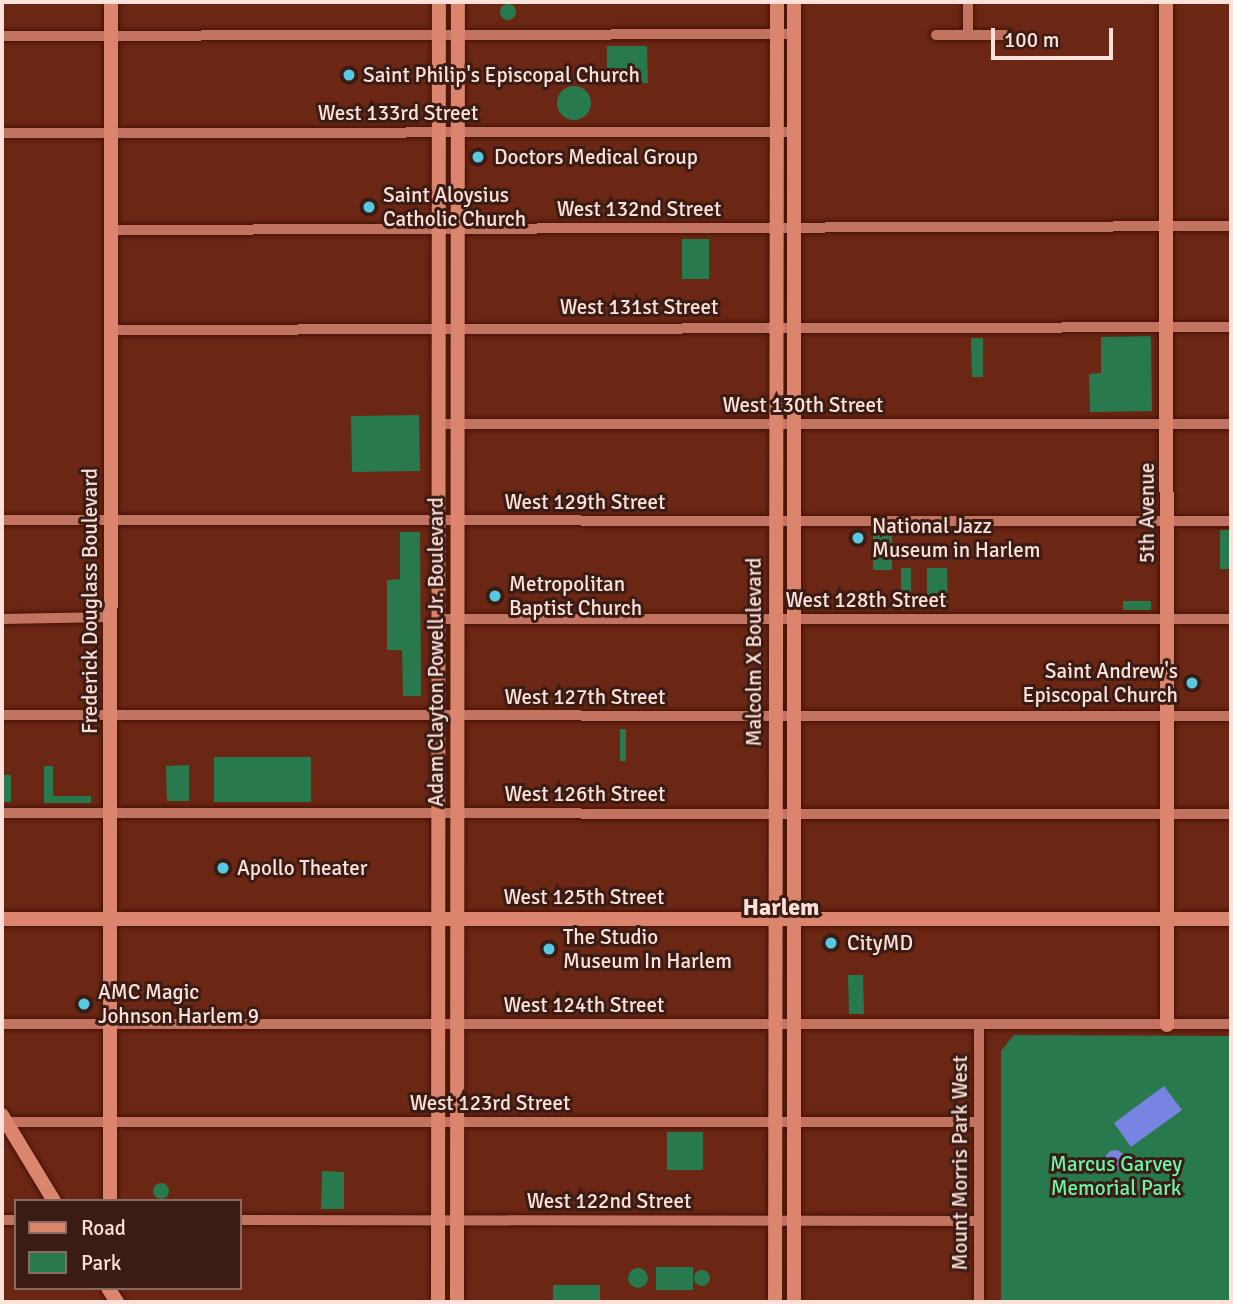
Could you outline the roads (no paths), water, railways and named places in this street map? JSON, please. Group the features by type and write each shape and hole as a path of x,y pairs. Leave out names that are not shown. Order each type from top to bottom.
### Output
{"main road":[{"name":"Frederick Douglass Boulevard","path":"110,1199 111,2"},
{"name":"Adam Clayton Powell Jr. Boulevard","path":"439,2 439,1302"},
{"name":"Adam Clayton Powell Jr. Boulevard","path":"457,1302 458,2"},
{"name":"Malcolm X Boulevard","path":"775,1302 777,2"},
{"name":"Malcolm X Boulevard","path":"793,1302 794,2"},
{"name":"5th Avenue","path":"1166,2 1167,1025"},
{"name":"West 125th Street","path":"2,919 1231,919"},
{"path":"3,1120 53,1199"}],"street":[{"path":"968,2 968,35"},
{"path":"2,36 793,34"},
{"path":"936,35 1008,35"},
{"name":"West 133rd Street","path":"2,134 793,132"},
{"name":"West 132nd Street","path":"111,230 1231,226"},
{"name":"West 131st Street","path":"111,330 458,326 1231,327"},
{"name":"West 130th Street","path":"438,424 1231,424"},
{"name":"West 129th Street","path":"2,520 1231,521"},
{"path":"2,619 111,617"},
{"name":"West 128th Street","path":"438,619 1231,619"},
{"name":"West 127th Street","path":"2,715 1231,716"},
{"name":"West 126th Street","path":"2,814 1231,814"},
{"name":"West 124th Street","path":"2,1024 1231,1024"},
{"name":"Mount Morris Park West","path":"979,1025 979,1302"},
{"name":"West 123rd Street","path":"3,1120 110,1123 978,1122"},
{"name":"West 122nd Street","path":"242,1220 979,1221"}],"water":[{"path":"1164,1086 1182,1110 1131,1147 1114,1123"},
{"path":"1115,1150 1122,1153 1125,1160 1122,1167 1115,1170 1108,1167 1105,1160 1108,1153"}],"place":[{"name":"Saint Philip's Episcopal Church","path":"349,75"},
{"name":"Doctors Medical Group","path":"478,157"},
{"name":"Saint Aloysius Catholic Church","path":"369,207"},
{"name":"National Jazz Museum in Harlem","path":"858,538"},
{"name":"Metropolitan Baptist Church","path":"495,596"},
{"name":"Saint Andrew's Episcopal Church","path":"1192,683"},
{"name":"Apollo Theater","path":"223,868"},
{"name":"CityMD","path":"831,943"},
{"name":"The Studio Museum In Harlem","path":"549,949"},
{"name":"AMC Magic Johnson Harlem 9","path":"84,1004"}],"district":[{"name":"Harlem","path":"781,908"}],"park label":[{"name":"Marcus Garvey Memorial Park","path":"1116,1176"}]}
